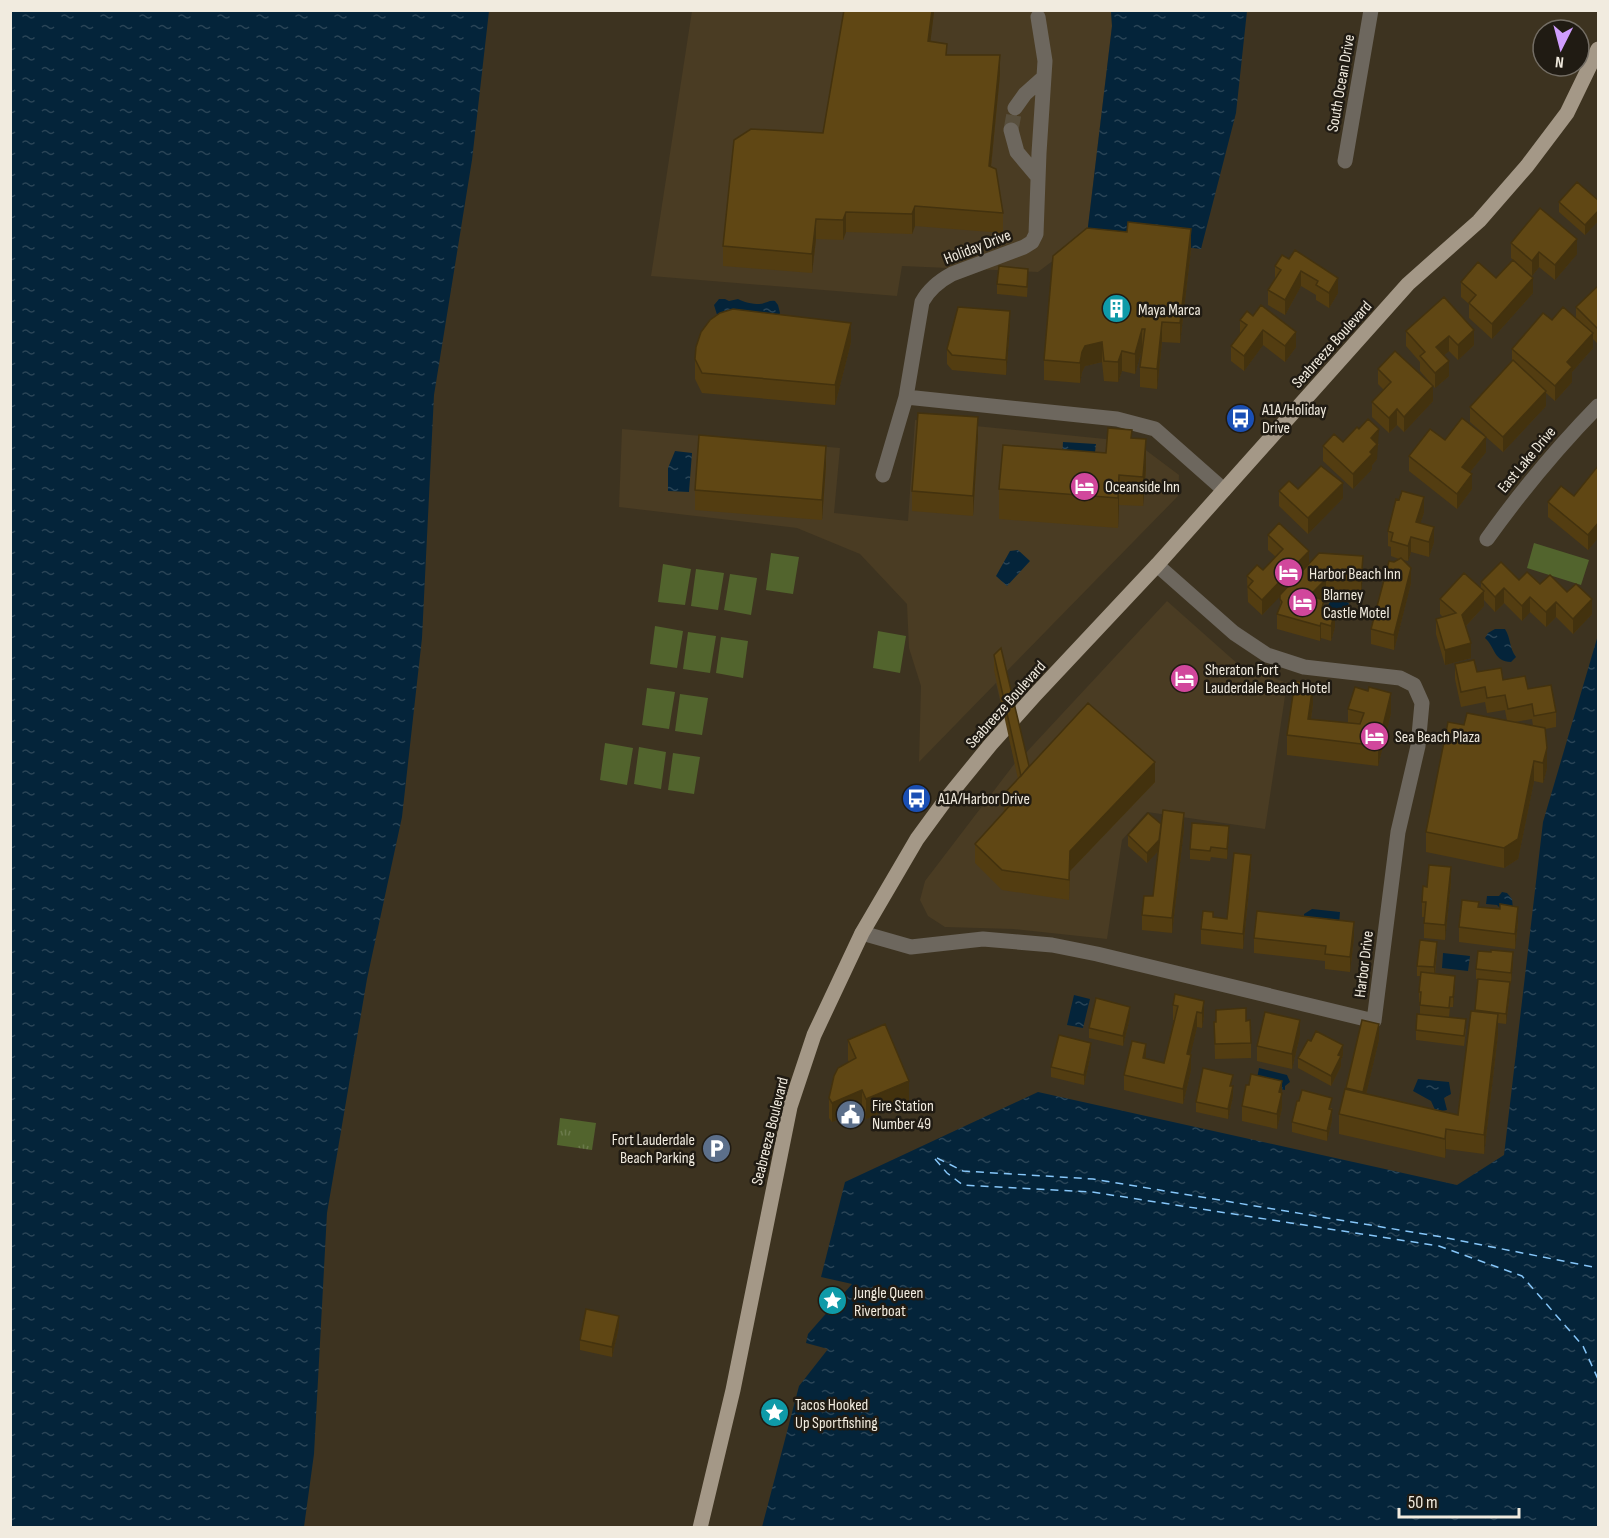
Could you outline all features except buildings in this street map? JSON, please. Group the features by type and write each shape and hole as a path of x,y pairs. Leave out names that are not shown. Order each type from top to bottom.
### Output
{"main road":[{"name":"Seabreeze Boulevard","path":"700,1527 733,1389 790,1107 814,1035 862,933 917,839 998,736 1156,565 1408,284 1479,221 1527,166 1567,113 1599,49"}],"street":[{"name":"South Ocean Drive","path":"1345,161 1371,10"},
{"name":"Holiday Drive","path":"883,475 906,397 922,302 926,294 942,279 952,274 1024,248 1032,242 1036,234 1045,61 1038,16"},
{"path":"1016,108 1025,94 1044,77"},
{"path":"1011,130 1017,153 1038,177"},
{"path":"906,397 1117,419 1155,429 1224,490"},
{"name":"East Lake Drive","path":"1487,539 1520,493 1554,452 1599,406"},
{"name":"Harbor Drive","path":"862,933 911,947 983,939 1052,945 1374,1021 1398,832 1418,746 1422,703 1414,685 1400,678 1304,667 1267,655 1234,633 1156,565"}],"shaded area":[{"path":"692,11 1111,11 1112,26 1087,235 1038,272 902,266 897,296 651,276"},
{"name":"Sheraton Fort Lauderdale Beach Hotel","path":"915,420 1135,442 1179,475 1178,496 1004,674 1022,757 1167,601 1239,665 1287,683 1265,829 1147,812 1122,840 1107,939 1013,929 945,927 928,916 920,900 925,881 1015,763 996,683 919,762 921,686 909,648 907,604 860,554 797,528 619,507 622,429 840,448 834,513 908,521"}],"green space":[{"path":"1534,543 1589,560 1581,585 1527,568"},
{"path":"771,553 799,557 793,594 766,590"},
{"path":"663,564 691,569 685,605 658,602"},
{"path":"696,569 724,573 718,610 691,606"},
{"path":"730,574 757,578 751,615 724,610"},
{"path":"655,626 683,631 677,668 650,664"},
{"path":"878,631 906,636 900,673 873,668"},
{"path":"688,632 716,636 710,673 683,669"},
{"path":"721,637 748,641 743,678 716,673"},
{"path":"647,688 675,692 669,729 642,725"},
{"path":"680,694 708,698 702,735 675,731"},
{"path":"605,743 633,748 627,785 600,780"},
{"path":"639,747 666,752 661,789 634,784"},
{"path":"673,753 700,757 694,794 668,790"},
{"path":"560,1118 596,1123 592,1150 557,1145"}],"water":[{"path":"10,11 489,11 472,160 434,395 422,638 402,817 367,979 327,1213 314,1454 304,1527 11,1527"},
{"path":"1111,11 1247,11 1236,113 1201,249 1087,235 1112,26"},
{"path":"719,299 729,301 738,299 759,304 775,301 780,313 777,318 718,318 714,305"},
{"path":"1063,442 1096,444 1094,461 1062,458"},
{"path":"675,451 692,453 689,492 668,491 668,468"},
{"path":"1018,550 1030,561 1007,586 996,576 1010,551"},
{"path":"1341,600 1349,603 1349,611 1344,614 1329,611 1327,607 1330,602"},
{"path":"1495,629 1505,629 1507,632 1516,657 1511,662 1501,660 1485,638"},
{"path":"1598,635 1598,1527 762,1527 799,1386 828,1349 806,1343 808,1334 852,1284 821,1277 845,1182 1038,1092 1457,1185 1504,1155 1543,822"},
{"path":"1502,892 1507,893 1512,899 1513,909 1502,910 1497,905 1486,904 1487,896 1499,896"},
{"path":"1312,909 1340,912 1339,925 1304,924 1304,914"},
{"path":"1443,953 1470,956 1468,971 1442,968"},
{"path":"1074,995 1090,999 1083,1028 1067,1025"},
{"path":"1259,1068 1287,1075 1290,1082 1285,1086 1285,1090 1256,1083"},
{"path":"1418,1079 1449,1082 1451,1094 1444,1098 1447,1110 1436,1112 1431,1101 1413,1091"}],"ferry route":[{"path":"937,1158 963,1171 1093,1179 1442,1237 1598,1268"},
{"path":"935,1159 947,1173 963,1185 1092,1192 1439,1246 1522,1276 1583,1346 1598,1379"}],"tunnel":[{"path":"1011,130 1015,108"}],"place":[{"name":"Maya Marca","path":"1117,309"},
{"name":"A1A/Holiday Drive","path":"1241,418"},
{"name":"Oceanside Inn","path":"1084,486"},
{"name":"Harbor Beach Inn","path":"1288,573"},
{"name":"Blarney Castle Motel","path":"1302,603"},
{"name":"Sheraton Fort Lauderdale Beach Hotel","path":"1184,678"},
{"name":"Sea Beach Plaza","path":"1374,736"},
{"name":"A1A/Harbor Drive","path":"917,798"},
{"name":"Fire Station Number 49","path":"851,1114"},
{"name":"Fort Lauderdale Beach Parking","path":"716,1148"},
{"name":"Jungle Queen Riverboat","path":"833,1301"},
{"name":"Tacos Hooked Up Sportfishing","path":"774,1413"}]}
